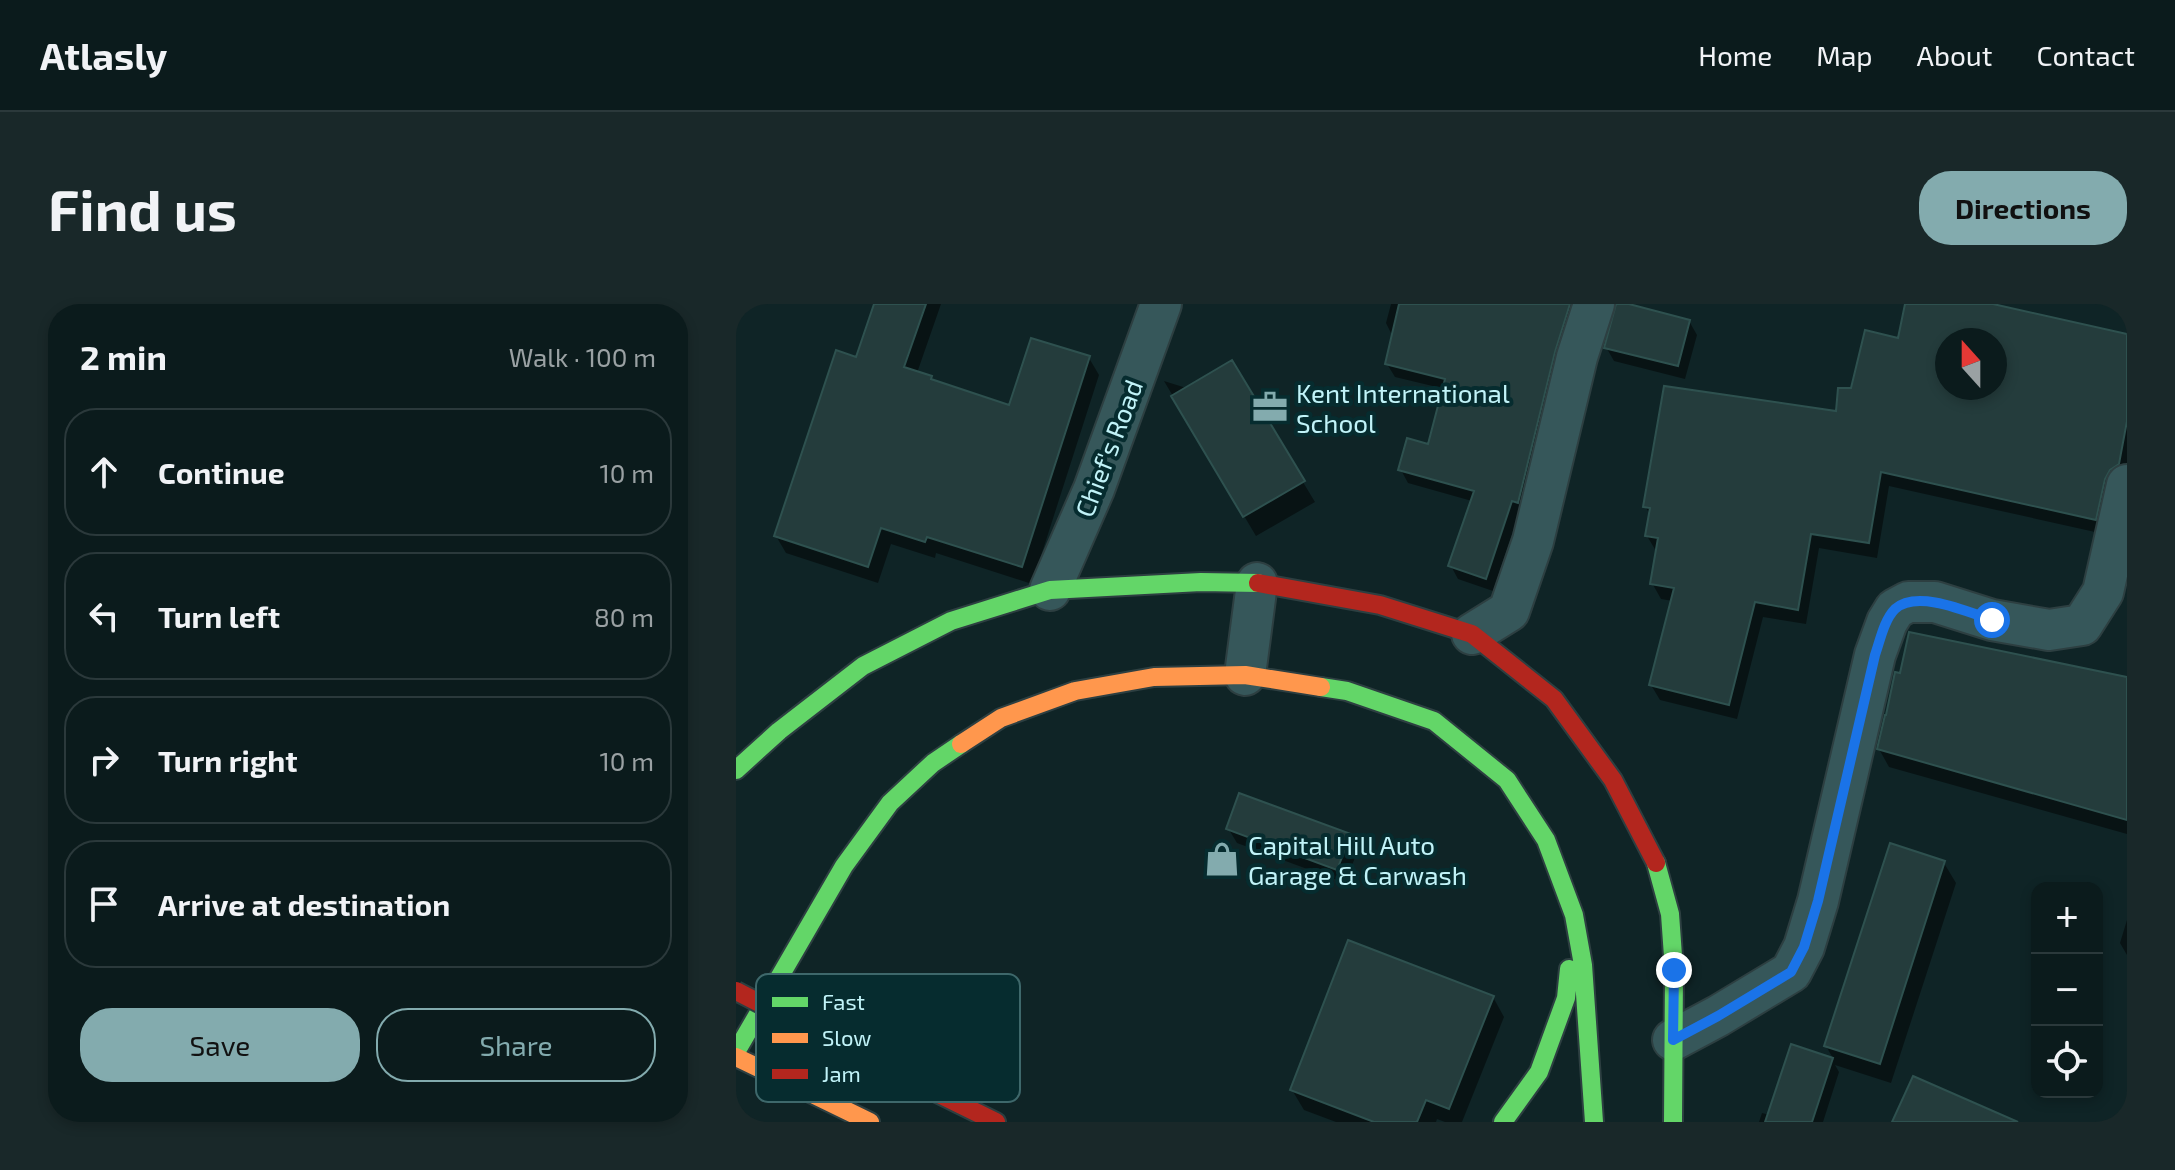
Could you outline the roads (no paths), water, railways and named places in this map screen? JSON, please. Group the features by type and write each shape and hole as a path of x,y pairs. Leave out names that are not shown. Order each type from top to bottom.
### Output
{"main road":[{"path":"736,770 779,731 863,666 951,621 1050,590 1201,582 1257,583 1380,605 1472,634 1554,699 1613,780 1657,864 1670,914 1674,970 1673,1122"},
{"path":"782,974 844,866 890,803 933,763 1001,718 1075,691 1154,677 1245,675 1347,691 1434,721 1507,780 1546,840 1574,915 1583,965 1594,1122"},
{"path":"1503,1122 1539,1072 1566,998 1574,915"},
{"path":"736,991 756,1001"},
{"path":"756,1019 736,1054 756,1064"},
{"path":"831,1102 870,1122"},
{"path":"955,1102 996,1122"}],"street":[{"name":"Chief's Road","path":"1050,590 1094,489 1161,304"},
{"path":"1472,634 1509,611 1533,541 1577,357 1594,304"},
{"path":"1673,1040 1791,972 1804,947 1818,901 1875,655 1895,609 1908,602 1935,602 1992,620 2049,630 2082,625 2103,592 2127,485"},
{"path":"1245,675 1257,583"}],"place":[{"name":"Kent International School","path":"1270,407"},
{"name":"Capital Hill Auto Garage & Carwash","path":"1222,859"}]}
